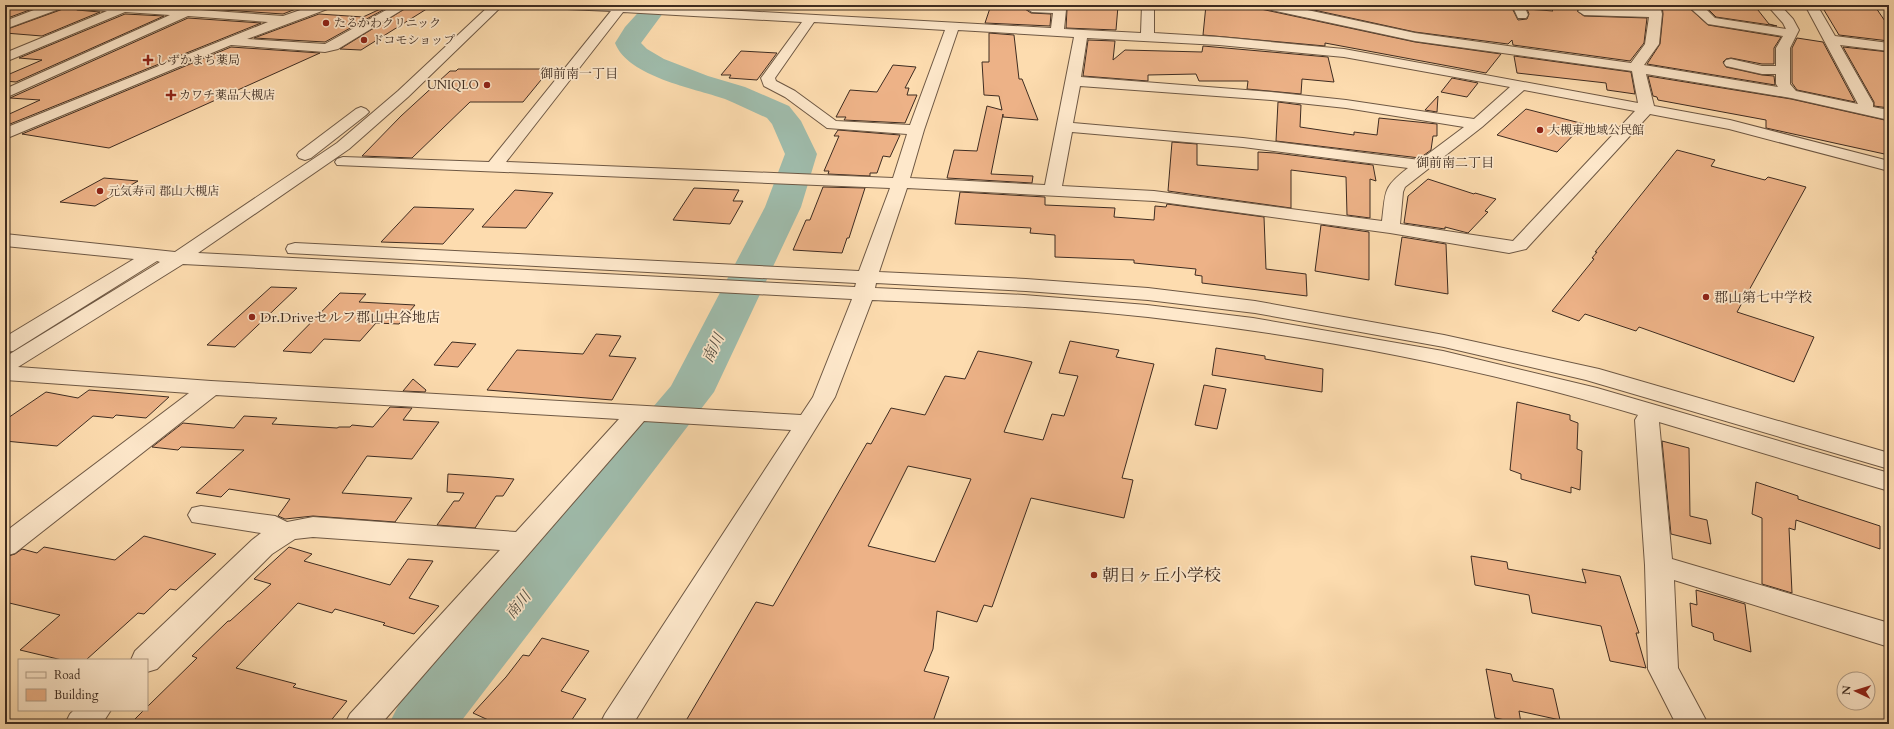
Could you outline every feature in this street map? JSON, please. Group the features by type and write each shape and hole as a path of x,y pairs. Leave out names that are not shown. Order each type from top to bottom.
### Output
{"street":[{"path":"5,25 58,5"},
{"path":"76,5 284,19"},
{"path":"5,134 284,19 326,5"},
{"path":"228,42 325,48 332,46 404,5"},
{"path":"5,366 176,250 240,201 321,143 388,91 483,5"},
{"path":"198,245 343,146 403,94 497,5"},
{"path":"567,5 811,18 881,16 953,26 1255,44 1344,53 1647,108 1730,125 1889,166"},
{"path":"1147,37 1148,5"},
{"path":"1267,5 1309,10 1351,24 1415,37 1637,68 1791,94 1889,115"},
{"path":"1693,5 1699,8 1707,19 1712,21 1792,34"},
{"path":"1773,5 1789,22 1793,30 1783,48 1783,84 1791,94"},
{"path":"1781,5 1805,7 1832,40 1866,103 1865,109"},
{"path":"1027,30 1033,6 1060,10 1057,32"},
{"path":"494,167 623,7"},
{"path":"5,58 123,8"},
{"path":"1584,11 1655,9 1652,44 1637,64 1647,108"},
{"path":"5,94 186,12"},
{"path":"811,18 768,78 769,83 790,94 832,125 916,130"},
{"path":"1344,53 1351,24"},
{"path":"616,724 809,423 824,397 865,285 900,183 916,130 953,26"},
{"path":"1053,191 1064,127 1075,80 1080,33"},
{"path":"1832,40 1889,47"},
{"path":"1731,63 1762,70 1784,70"},
{"path":"1075,80 1346,104 1477,124"},
{"path":"1390,228 1396,187 1422,165 1477,124 1521,85"},
{"path":"343,162 900,183 1154,196 1390,228 1501,247 1519,245 1647,108"},
{"path":"1064,127 1170,134 1282,146 1422,165"},
{"path":"5,227 176,250 721,286 771,289 865,285 1026,285 1148,294 1255,307 1444,341 1591,374 1889,461"},
{"path":"5,240 154,255 198,245 791,274 865,285 1024,301 1147,311 1253,324 1443,358 1589,393 1889,482"},
{"path":"5,346 154,255"},
{"path":"5,373 211,388 809,423"},
{"path":"5,546 211,388"},
{"path":"361,724 521,542 640,412"},
{"path":"1647,420 1659,566 1663,669 1692,724"},
{"path":"201,515 275,526 282,532"},
{"path":"147,659 262,547 282,532 313,526 521,542"},
{"path":"1659,566 1889,635"},
{"path":"80,724 94,711"}],"shaded area":[{"path":"738,5 827,5 823,9"}],"building":[{"path":"5,5 43,5 5,19"},
{"path":"65,5 70,5 77,10 100,12 42,36 5,33 5,30 63,9"},
{"path":"151,5 306,5 283,14"},
{"name":"たるかわクリニック","path":"392,5 325,42 254,38 319,14 363,17"},
{"path":"411,5 433,5 361,50 340,49"},
{"path":"991,5 1026,6 1025,9 1031,13 1051,14 1050,26 985,23"},
{"path":"1055,5 1118,6 1116,30 1066,28 1067,9 1064,6"},
{"path":"1206,5 1242,5 1415,42 1501,54 1486,73 1325,43 1325,46 1203,35"},
{"path":"1291,5 1496,5 1497,7 1512,8 1518,20 1527,19 1529,14 1527,9 1553,11 1547,5 1647,5 1647,8 1584,6 1577,11 1584,16 1647,18 1644,43 1630,61 1513,45 1512,40 1508,44 1415,32"},
{"path":"1662,5 1686,5 1708,25 1781,37 1774,48 1774,64 1762,64 1731,58 1726,59 1723,62 1726,67 1762,75 1774,76 1775,85 1647,64 1660,44 1663,14"},
{"path":"1704,5 1754,5 1769,24 1777,26 1716,17"},
{"path":"1821,5 1874,5 1889,27 1889,41 1839,35"},
{"path":"125,14 164,16 16,82 5,81 5,76 42,60 19,58"},
{"path":"188,18 261,23 5,126 5,116 40,100 10,98"},
{"path":"989,33 1014,35 1019,79 1022,79 1038,120 1003,117 1003,114 991,174 1033,176 1032,183 947,178 954,150 977,151 987,106 1002,110 999,96 984,95 982,62 989,62"},
{"path":"1797,38 1823,42 1855,102 1797,90 1792,83 1792,48"},
{"path":"1088,40 1115,41 1113,60 1125,50 1202,52 1203,46 1328,57 1334,82 1302,79 1301,94 1247,89 1248,81 1199,81 1196,74 1148,75 1148,81 1083,76"},
{"name":"カワチ薬品大槻店","path":"231,47 320,53 109,148 22,134"},
{"path":"1843,47 1889,52 1889,108 1874,106 1874,102"},
{"path":"741,51 777,53 757,80 729,78 731,75 721,75"},
{"path":"1514,56 1631,72 1635,94 1607,90 1606,83 1517,73"},
{"path":"893,65 916,67 905,88 909,88 907,95 917,95 905,123 844,120 846,117 836,117 850,90 877,92"},
{"path":"458,69 550,69 523,102 470,102 412,158 362,156 401,116 450,71 456,71"},
{"path":"1648,76 1791,99 1889,121 1889,155 1766,128 1766,120 1658,100 1657,97 1653,96"},
{"path":"1452,78 1478,83 1467,97 1441,92"},
{"path":"1438,96 1437,112 1425,110"},
{"path":"1278,102 1301,105 1300,127 1354,135 1354,132 1377,135 1379,118 1437,124 1437,136 1433,136 1431,150 1420,158 1276,141"},
{"name":"大槻東地域公民館","path":"1526,109 1584,124 1557,152 1497,135"},
{"path":"838,130 900,135 890,157 883,156 877,173 870,173 870,176 828,174 829,171 824,171 839,136 834,136"},
{"path":"1172,142 1197,144 1197,165 1258,170 1258,152 1373,165 1376,181 1370,179 1370,218 1347,215 1346,177 1291,170 1291,208 1168,191"},
{"path":"1677,150 1715,160 1711,166 1765,180 1768,177 1806,187 1737,312 1814,337 1794,382 1639,327 1636,331 1585,314 1579,321 1552,311 1594,259 1592,258 1597,252 1595,252"},
{"name":"元気寿司 郡山大槻店","path":"104,178 138,181 95,206 60,202"},
{"path":"1428,179 1474,194 1496,199 1485,211 1488,212 1468,233 1445,227 1445,229 1404,223 1408,196"},
{"path":"823,187 865,188 849,238 847,238 842,253 793,250 806,220 810,220"},
{"path":"694,188 739,190 733,201 743,201 730,224 673,220"},
{"path":"515,190 553,193 526,228 482,227"},
{"path":"960,192 1045,197 1045,205 1115,208 1114,217 1154,220 1155,206 1166,207 1167,204 1264,217 1266,269 1306,274 1307,296 1202,283 1202,276 1195,275 1196,269 1134,263 1134,260 1055,257 1055,235 1030,233 1031,228 955,224"},
{"path":"414,207 474,209 443,244 381,242"},
{"path":"1321,225 1369,232 1369,280 1315,271"},
{"path":"1402,237 1446,244 1448,294 1395,285"},
{"name":"Dr.Driveセルフ郡山中谷地店","path":"271,287 297,288 235,347 207,345"},
{"path":"340,293 366,294 359,302 415,305 399,324 376,323 360,341 324,339 311,353 283,351"},
{"path":"596,334 621,336 609,356 636,358 612,400 487,390 517,350 583,354"},
{"path":"1070,341 1119,350 1116,357 1154,364 1122,478 1133,480 1124,518 1031,498 992,607 984,605 977,622 937,611 933,649 924,671 949,677 932,724 684,724 756,602 773,606 867,443 871,444 891,408 925,415 945,376 965,379 978,351 1015,358 1032,362 1004,432 1043,440 1052,414 1064,416 1078,376 1059,373","holes":["908,466 971,479 935,562 868,546"]},
{"path":"452,342 476,344 458,367 434,365"},
{"path":"1216,348 1265,356 1265,359 1323,369 1322,392 1212,375"},
{"path":"413,379 426,390 425,392 403,391"},
{"path":"1204,385 1226,389 1217,429 1195,425"},
{"path":"89,390 169,397 146,418 116,415 113,418 93,416 57,446 5,441 5,420 46,392 78,398"},
{"path":"1517,402 1570,415 1570,420 1578,423 1577,449 1582,451 1580,490 1571,487 1571,493 1521,479 1521,474 1510,470"},
{"path":"390,407 412,408 403,420 439,422 412,459 367,456 342,493 412,498 395,522 313,516 285,519 278,516 290,499 229,489 221,497 196,493 244,450 181,447 178,450 152,447 183,423 234,428 244,416 277,418 272,424 337,428 350,427 352,425 373,427"},
{"path":"1662,441 1689,448 1690,516 1707,520 1711,544 1671,534"},
{"path":"448,474 514,479 503,496 496,496 475,528 437,525 454,501 459,501 464,493 447,492"},
{"path":"1756,482 1798,496 1798,499 1880,526 1880,549 1796,520 1795,530 1789,528 1792,593 1762,584 1762,518 1752,514"},
{"path":"144,536 216,554 176,590 170,589 144,614 138,613 87,659 58,659 20,650 60,615 5,602 5,557 15,554 22,549 37,553 44,547 115,560"},
{"path":"289,547 312,554 304,561 390,585 408,559 433,561 409,598 439,606 414,634 383,625 385,623 335,609 332,613 298,603 236,668 296,684 293,687 347,701 328,724 130,724 143,711 148,711 148,706 197,658 192,656 228,621 230,621 271,584 254,579"},
{"path":"1471,556 1507,562 1508,569 1586,583 1582,569 1620,576 1639,633 1636,633 1646,668 1610,661 1601,626 1532,613 1529,595 1475,585"},
{"path":"1696,590 1745,604 1751,652 1714,640 1713,633 1692,626 1690,603 1697,605"},
{"path":"542,638 589,651 561,691 586,699 569,724 497,724 473,713 506,677 523,655 529,656"},
{"path":"1486,669 1511,674 1513,681 1553,689 1560,720 1519,711 1521,723 1495,718"}],"waterway":[{"name":"南川","path":"421,724 691,392 783,207 801,154 786,121 778,112 735,93 698,82 654,65 637,55 630,48 628,43 631,38 657,5"}],"place":[{"name":"たるかわクリニック","path":"326,23"},
{"name":"ドコモショップ","path":"364,40"},
{"name":"しずかまち薬局","path":"148,60"},
{"name":"UNIQLO","path":"487,85"},
{"name":"カワチ薬品大槻店","path":"171,95"},
{"name":"大槻東地域公民館","path":"1540,130"},
{"name":"元気寿司 郡山大槻店","path":"100,191"},
{"name":"郡山第七中学校","path":"1706,297"},
{"name":"Dr.Driveセルフ郡山中谷地店","path":"252,317"},
{"name":"朝日ヶ丘小学校","path":"1094,575"}],"district":[{"name":"御前南一丁目","path":"579,73"},
{"name":"御前南二丁目","path":"1455,162"}]}
